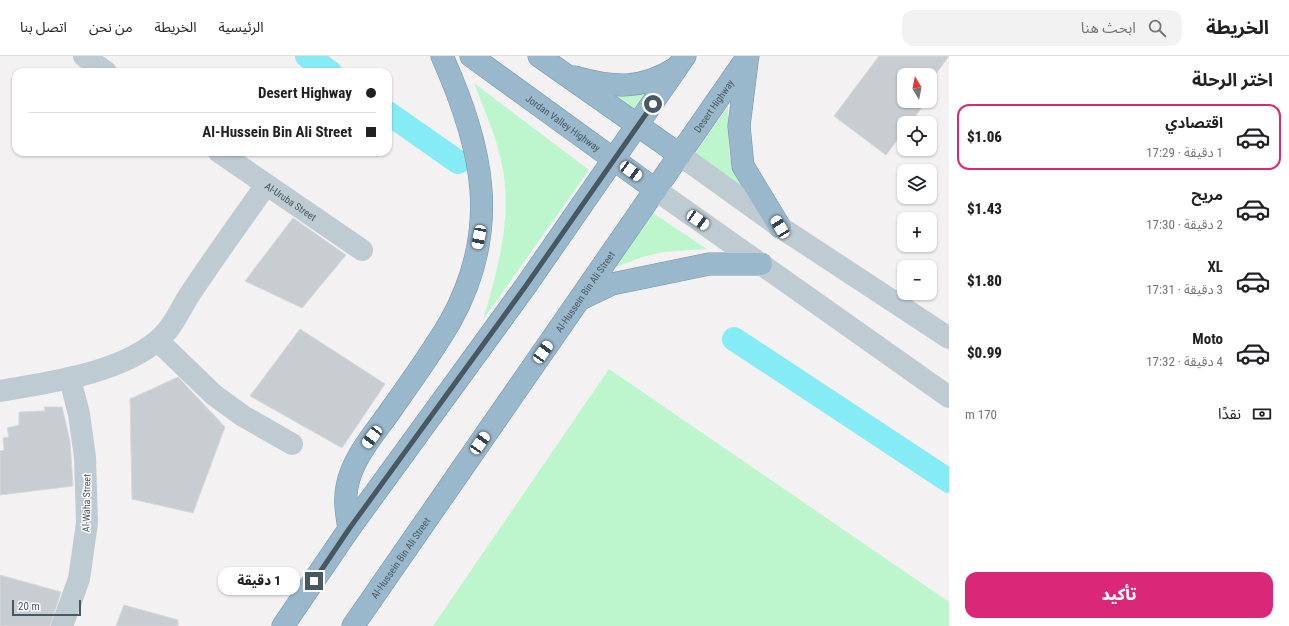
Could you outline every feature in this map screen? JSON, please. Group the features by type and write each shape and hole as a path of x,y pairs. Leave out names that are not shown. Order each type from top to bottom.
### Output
{"highway":[{"path":"349,529 346,506 347,487 356,462 430,354 450,321 462,297 474,262 481,225 481,180 468,122 460,98 442,56"},
{"name":"Jordan Valley Highway","path":"471,56 656,190"},
{"path":"539,56 680,155"},
{"path":"748,56 739,126 743,166 780,227"},
{"name":"Desert Highway","path":"680,155 748,56"},
{"path":"283,626 349,529 521,294 681,62"},
{"path":"564,74 603,84 623,86 644,83 664,76 681,62"},
{"name":"Al-Hussein Bin Ali Street","path":"352,626 680,155"},
{"path":"580,300 612,284 709,264 761,264"}],"street":[{"path":"84,56 100,68"},
{"path":"680,155 780,227 949,338"},
{"name":"Al-Uruba Street","path":"225,156 362,250"},
{"path":"0,391 70,379 139,354 158,341 172,324 188,298 266,185"},
{"path":"656,190 949,397"},
{"path":"158,341 214,395 243,416 292,444"},
{"name":"Al-Waha Street","path":"62,626 79,579 87,523 85,457 79,414 70,379"}],"green space":[{"path":"474,83 589,170 483,320 502,246 506,208 501,159 491,126"},
{"path":"653,85 633,114 611,93"},
{"path":"728,106 729,155 734,169 748,191 695,154"},
{"path":"650,211 707,249 664,252 642,257 611,269"},
{"path":"609,369 949,602 949,626 433,626"}],"building":[{"path":"879,56 949,56 937,72 937,68 897,68 897,108 921,108 915,116 897,116 897,140 886,155 834,116"},
{"path":"293,218 346,255 302,308 245,281"},
{"path":"300,329 385,384 342,448 250,396"},
{"path":"178,377 225,427 193,513 132,499 130,399"},
{"path":"44,407 62,407 70,441 73,486 0,495 0,451 4,450 3,438 9,437 7,428 19,425 19,412 45,411"},
{"path":"0,575 61,592 50,626 0,626"},
{"path":"124,605 178,620 178,626 116,626"}],"waterway":[{"path":"307,56 324,68"},
{"path":"392,116 458,162"},
{"path":"734,339 949,481"}],"route":[{"path":"314,581 349,529 379,490 525,287 653,104"}]}
